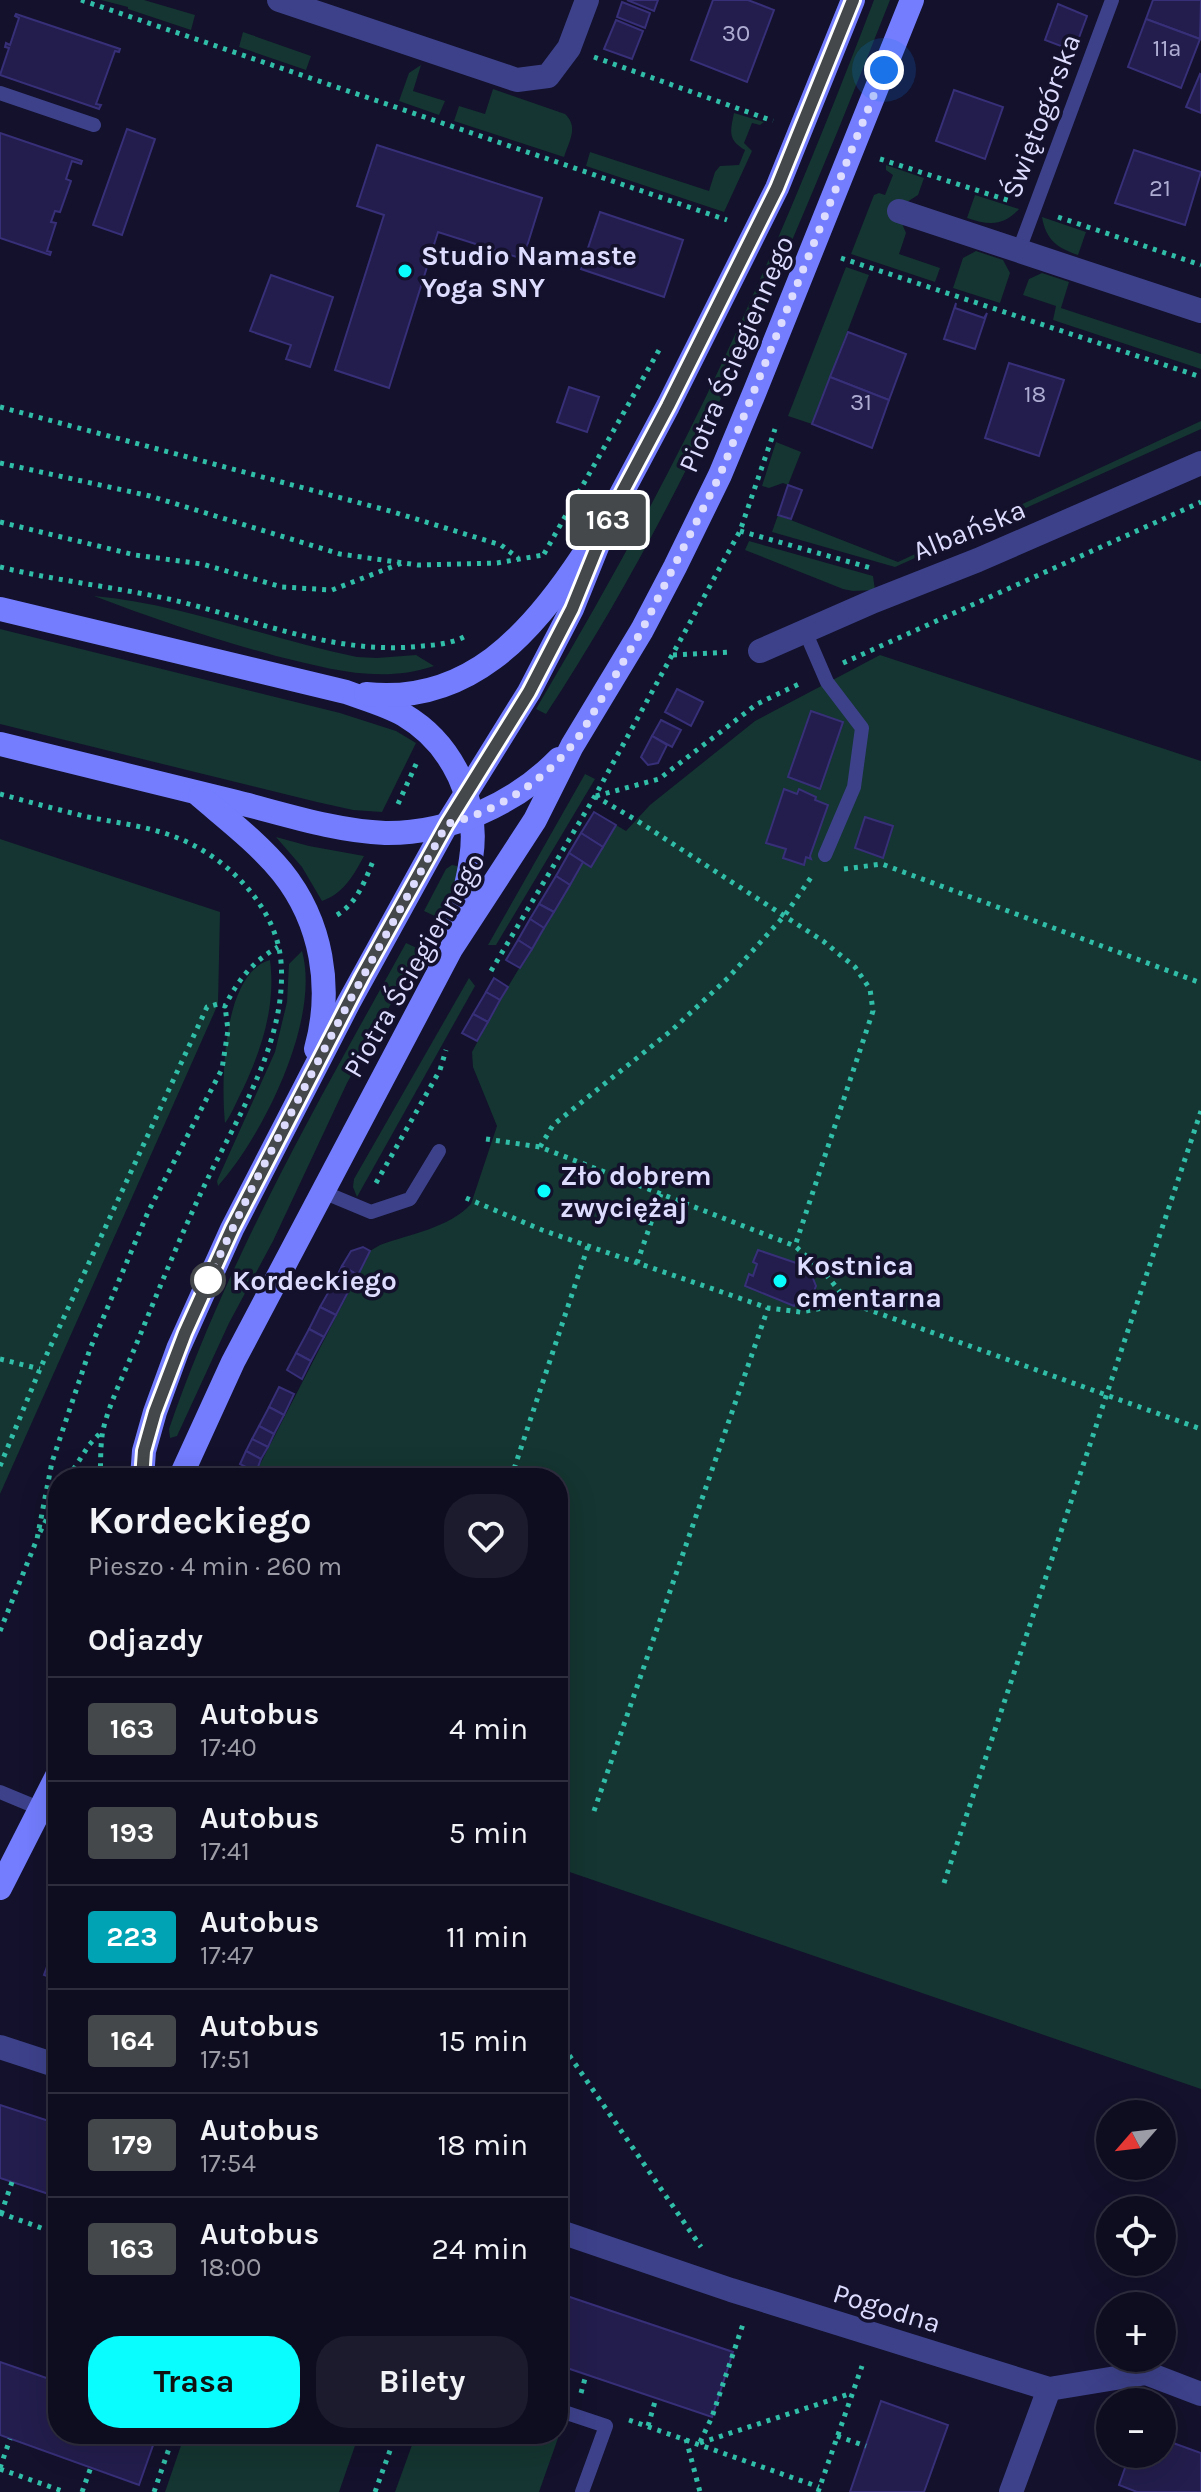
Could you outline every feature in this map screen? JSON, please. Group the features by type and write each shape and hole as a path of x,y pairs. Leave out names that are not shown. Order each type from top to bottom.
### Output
{"street":[{"path":"279,0 517,80 548,76 569,48 587,0"},
{"name":"Piotra Ściegiennego","path":"143,1468 148,1435 178,1349 232,1229 349,1002 447,824 529,692 572,609 610,515 761,221 853,0"},
{"name":"Piotra Ściegiennego","path":"184,1468 205,1418 451,949 535,820 572,746 642,630 720,475 912,0"},
{"path":"899,211 1201,311"},
{"name":"Albańska","path":"760,651 1201,463"},
{"path":"0,609 346,692 383,696 412,693 445,684 484,666 515,643 554,599 610,515"},
{"path":"346,692 400,713 419,724 455,767 467,793 472,817 471,857 451,949"},
{"path":"0,744 325,823 385,833 472,817 508,799 543,776 572,746"},
{"path":"197,792 272,861 292,886 308,915 320,953 324,1002 318,1043 306,1086"},
{"path":"0,1888 48,1795"},
{"path":"0,2047 48,2063"},
{"name":"Pogodna","path":"568,2234 731,2290 1049,2389 1146,2373 1201,2394"},
{"path":"1011,2492 1049,2389"}],"lane":[{"name":"Świętogórska","path":"1019,250 1112,0"},
{"path":"0,93 94,125"},
{"path":"805,631 822,672 862,728 854,787 825,855"},
{"path":"323,1192 371,1212 410,1199 439,1151"},
{"path":"0,1792 41,1809"},
{"path":"568,2413 606,2426 582,2492"}],"path":[{"path":"81,0 730,221"},
{"path":"569,48 775,120 769,134"},
{"path":"724,233 736,210"},
{"path":"841,258 1201,377"},
{"path":"536,568 659,349"},
{"path":"0,407 390,511 501,545 519,559"},
{"path":"0,463 150,496 340,554 418,565 497,563 543,555"},
{"path":"595,796 659,779 757,704 1201,502"},
{"path":"0,522 135,555 202,564 282,587 332,590 403,563"},
{"path":"740,531 876,570"},
{"path":"0,567 172,600 338,645 410,648 447,643 471,634"},
{"path":"491,971 595,796 673,655 760,651"},
{"path":"358,894 419,758 437,742"},
{"path":"0,794 146,828 192,845 217,860 244,883 261,906 277,938 281,977 274,1030 235,1127 169,1263 103,1430 101,1468"},
{"path":"595,796 785,915 855,967 870,989 873,1011 795,1246"},
{"path":"540,1147 553,1125 672,1030 728,978 785,915 825,855"},
{"path":"841,870 882,864 1201,983"},
{"path":"51,1468 90,1349 148,1212 222,1069 228,1030 225,1006 249,967 278,947"},
{"path":"0,1466 40,1369 207,1007 225,1006"},
{"path":"361,1209 440,1070 446,1050"},
{"path":"944,1883 1201,1111"},
{"path":"486,1139 540,1147 795,1246 824,1272 850,1303"},
{"path":"637,1263 661,1194"},
{"path":"466,1198 542,1230 768,1308 801,1312 850,1303 1201,1429"},
{"path":"514,1468 588,1246"},
{"path":"594,1811 768,1308"},
{"path":"0,1359 40,1369"},
{"path":"74,1468 103,1430"},
{"path":"37,1539 48,1483"},
{"path":"0,1631 48,1517"},
{"path":"568,2054 731,2290"},
{"path":"12,2182 0,2214 48,2231"},
{"path":"699,2443 712,2417 744,2323"},
{"path":"629,2420 686,2438 818,2490 862,2366"},
{"path":"699,2443 852,2393"},
{"path":"648,2426 656,2398"},
{"path":"837,2436 866,2446"},
{"path":"686,2438 700,2492"},
{"path":"10,2439 0,2468 65,2492"},
{"path":"154,2492 171,2444"},
{"path":"375,2492 392,2444"},
{"path":"82,2492 91,2467"}],"green space":[{"path":"101,0 144,0 195,15 191,30"},
{"path":"874,0 890,0 816,184 736,366 648,543 599,630 546,714 536,709 656,496 742,320 801,184"},
{"path":"243,32 311,56 306,70 239,47"},
{"path":"421,65 413,91 445,101 439,115 399,101 409,73"},
{"path":"493,89 565,114 572,129 564,157 454,121 459,106 485,114"},
{"path":"734,113 764,122 760,125 752,123 744,143 752,151 724,212 586,166 590,152 709,191 720,166 739,165 745,150 732,135"},
{"path":"886,165 924,178 918,195 907,202 894,200 888,215 901,221 906,233 899,254 940,268 935,282 851,254 874,195 885,195 893,175 886,170"},
{"path":"975,195 1019,209 1001,222 967,218"},
{"path":"1042,217 1086,232 1078,255 1054,242 1046,232"},
{"path":"976,251 1003,260 1010,273 1000,303 953,288 963,258"},
{"path":"846,267 869,275 812,424 788,416"},
{"path":"1042,273 1069,282 1061,308 1201,354 1201,369 1053,320 1056,306 1023,295 1029,279"},
{"path":"1201,421 1201,429 895,567 772,532 778,515 898,562"},
{"path":"776,442 801,452 788,485 783,483 769,488 762,486"},
{"path":"749,541 873,576 875,590 843,589 745,550"},
{"path":"94,596 160,606 357,657 416,655 434,666 394,674 335,670 230,643"},
{"path":"0,629 340,713 396,731 416,743 382,812 353,810 317,802 0,724"},
{"path":"880,655 1201,761 1201,2089 568,1871 568,1468 258,1468 370,1251 440,1225 471,1204 497,1126 473,1067 472,1052 583,862 591,866 616,825 626,831 650,805 755,721"},
{"path":"585,774 595,779 496,945 488,945"},
{"path":"276,837 364,856 342,889 322,901 302,867"},
{"path":"0,839 220,912 218,1004 0,1494"},
{"path":"452,865 459,870 458,879 439,918 424,911 446,869"},
{"path":"406,943 421,950 347,1083 177,1436 170,1438 169,1429 193,1365 247,1241 308,1121"},
{"path":"302,951 306,979 296,1042 284,1075 253,1138 218,1186 217,1181 275,1052 287,1002 289,964"},
{"path":"270,960 271,994 266,1026 250,1074 225,1123 225,1057 234,1007 242,985 254,969"},
{"path":"469,978 475,986 357,1197 354,1179"},
{"path":"182,2444 356,2444 339,2492 165,2492"},
{"path":"412,2444 556,2444 539,2492 395,2492"}],"building":[{"path":"627,0 658,0 654,11"},
{"path":"713,0 748,0 774,10 747,82 691,60"},
{"path":"1153,0 1201,0 1200,39 1146,19"},
{"path":"622,2 650,13 645,28 617,17"},
{"path":"1058,4 1087,16 1074,51 1045,40"},
{"path":"16,14 120,49 119,52 115,51 96,104 101,105 99,109 0,75 9,48 5,47 6,43 10,45 19,18"},
{"path":"1146,19 1200,39 1181,88 1128,67"},
{"path":"616,20 643,31 632,59 604,49"},
{"path":"1201,75 1201,113 1186,107"},
{"path":"954,90 1003,107 985,159 936,141"},
{"path":"127,129 155,139 122,235 93,225"},
{"path":"0,133 82,161 81,164 72,161 66,179 71,181 60,212 55,211 51,222 56,223 47,251 51,252 50,255 0,238"},
{"path":"377,145 542,198 523,259 438,232 389,388 335,370 384,215 357,206"},
{"path":"1134,150 1201,172 1185,225 1115,203"},
{"path":"600,212 683,240 664,297 581,269"},
{"path":"271,275 333,297 310,367 286,359 291,345 250,331"},
{"path":"956,303 955,308 984,318 987,313 975,349 944,339"},
{"path":"848,332 906,354 889,400 830,377"},
{"path":"1009,363 1064,380 1039,456 985,438"},
{"path":"830,377 889,400 872,448 812,424"},
{"path":"569,387 599,397 587,432 557,422"},
{"path":"788,485 802,490 791,519 778,515"},
{"path":"677,689 703,702 691,726 665,712"},
{"path":"811,711 843,722 820,789 788,777"},
{"path":"661,720 681,730 672,747 652,736"},
{"path":"652,736 667,745 658,763 648,765 641,757"},
{"path":"784,789 797,794 799,789 828,805 811,859 806,857 804,865 783,858 786,849 766,843"},
{"path":"594,812 616,825 603,847 581,833"},
{"path":"865,817 893,826 883,858 855,848"},
{"path":"581,833 603,847 591,867 569,853"},
{"path":"569,853 583,862 570,885 556,876"},
{"path":"556,876 570,885 554,912 539,904"},
{"path":"539,904 554,912 544,928 530,919"},
{"path":"530,919 544,928 532,949 518,940"},
{"path":"518,940 532,949 520,968 506,960"},
{"path":"494,978 508,987 500,1000 486,992"},
{"path":"486,992 500,1000 488,1022 473,1014"},
{"path":"473,1014 488,1022 477,1041 462,1033"},
{"path":"363,1247 370,1251 358,1275 342,1266 351,1251"},
{"name":"Kostnica cmentarna","path":"758,1250 808,1267 807,1274 812,1276 816,1286 812,1296 802,1301 797,1299 794,1306 745,1286 749,1274 753,1276 757,1264 753,1262"},
{"path":"342,1266 358,1275 348,1292 333,1284"},
{"path":"333,1284 348,1292 336,1315 320,1307"},
{"path":"320,1307 336,1315 324,1337 309,1329"},
{"path":"309,1329 324,1337 311,1361 296,1353"},
{"path":"296,1353 311,1361 302,1379 287,1370"},
{"path":"279,1387 294,1394 284,1415 269,1407"},
{"path":"269,1407 284,1415 274,1434 259,1426"},
{"path":"259,1426 274,1434 268,1447 252,1439"},
{"path":"252,1439 268,1447 261,1459 246,1451"},
{"path":"246,1451 261,1459 258,1468 240,1464"},
{"path":"0,2105 48,2121 48,2194 0,2178"},
{"path":"568,2296 733,2352 712,2417 568,2368"},
{"path":"0,2362 48,2379 48,2444 153,2444 139,2485 0,2435"},
{"path":"881,2401 948,2425 924,2492 850,2492"},
{"path":"1176,2444 1201,2453 1201,2492 1137,2492 1119,2485 1125,2468 1176,2468"}],"bus line":[{"name":"163","path":"142,1468 155,1412 185,1333 232,1229 362,977 447,824 529,692 572,609 610,515 777,188 853,0"}],"place":[{"name":"Studio Namaste Yoga SNY","path":"405,271"},
{"name":"Zło dobrem zwyciężaj","path":"544,1191"},
{"name":"Kordeckiego","path":"208,1280"},
{"name":"Kostnica cmentarna","path":"780,1281"}],"route":[{"path":"208,1280 349,1002 447,824 472,817 508,799 543,776 582,732 642,630 720,475 884,70"}]}
